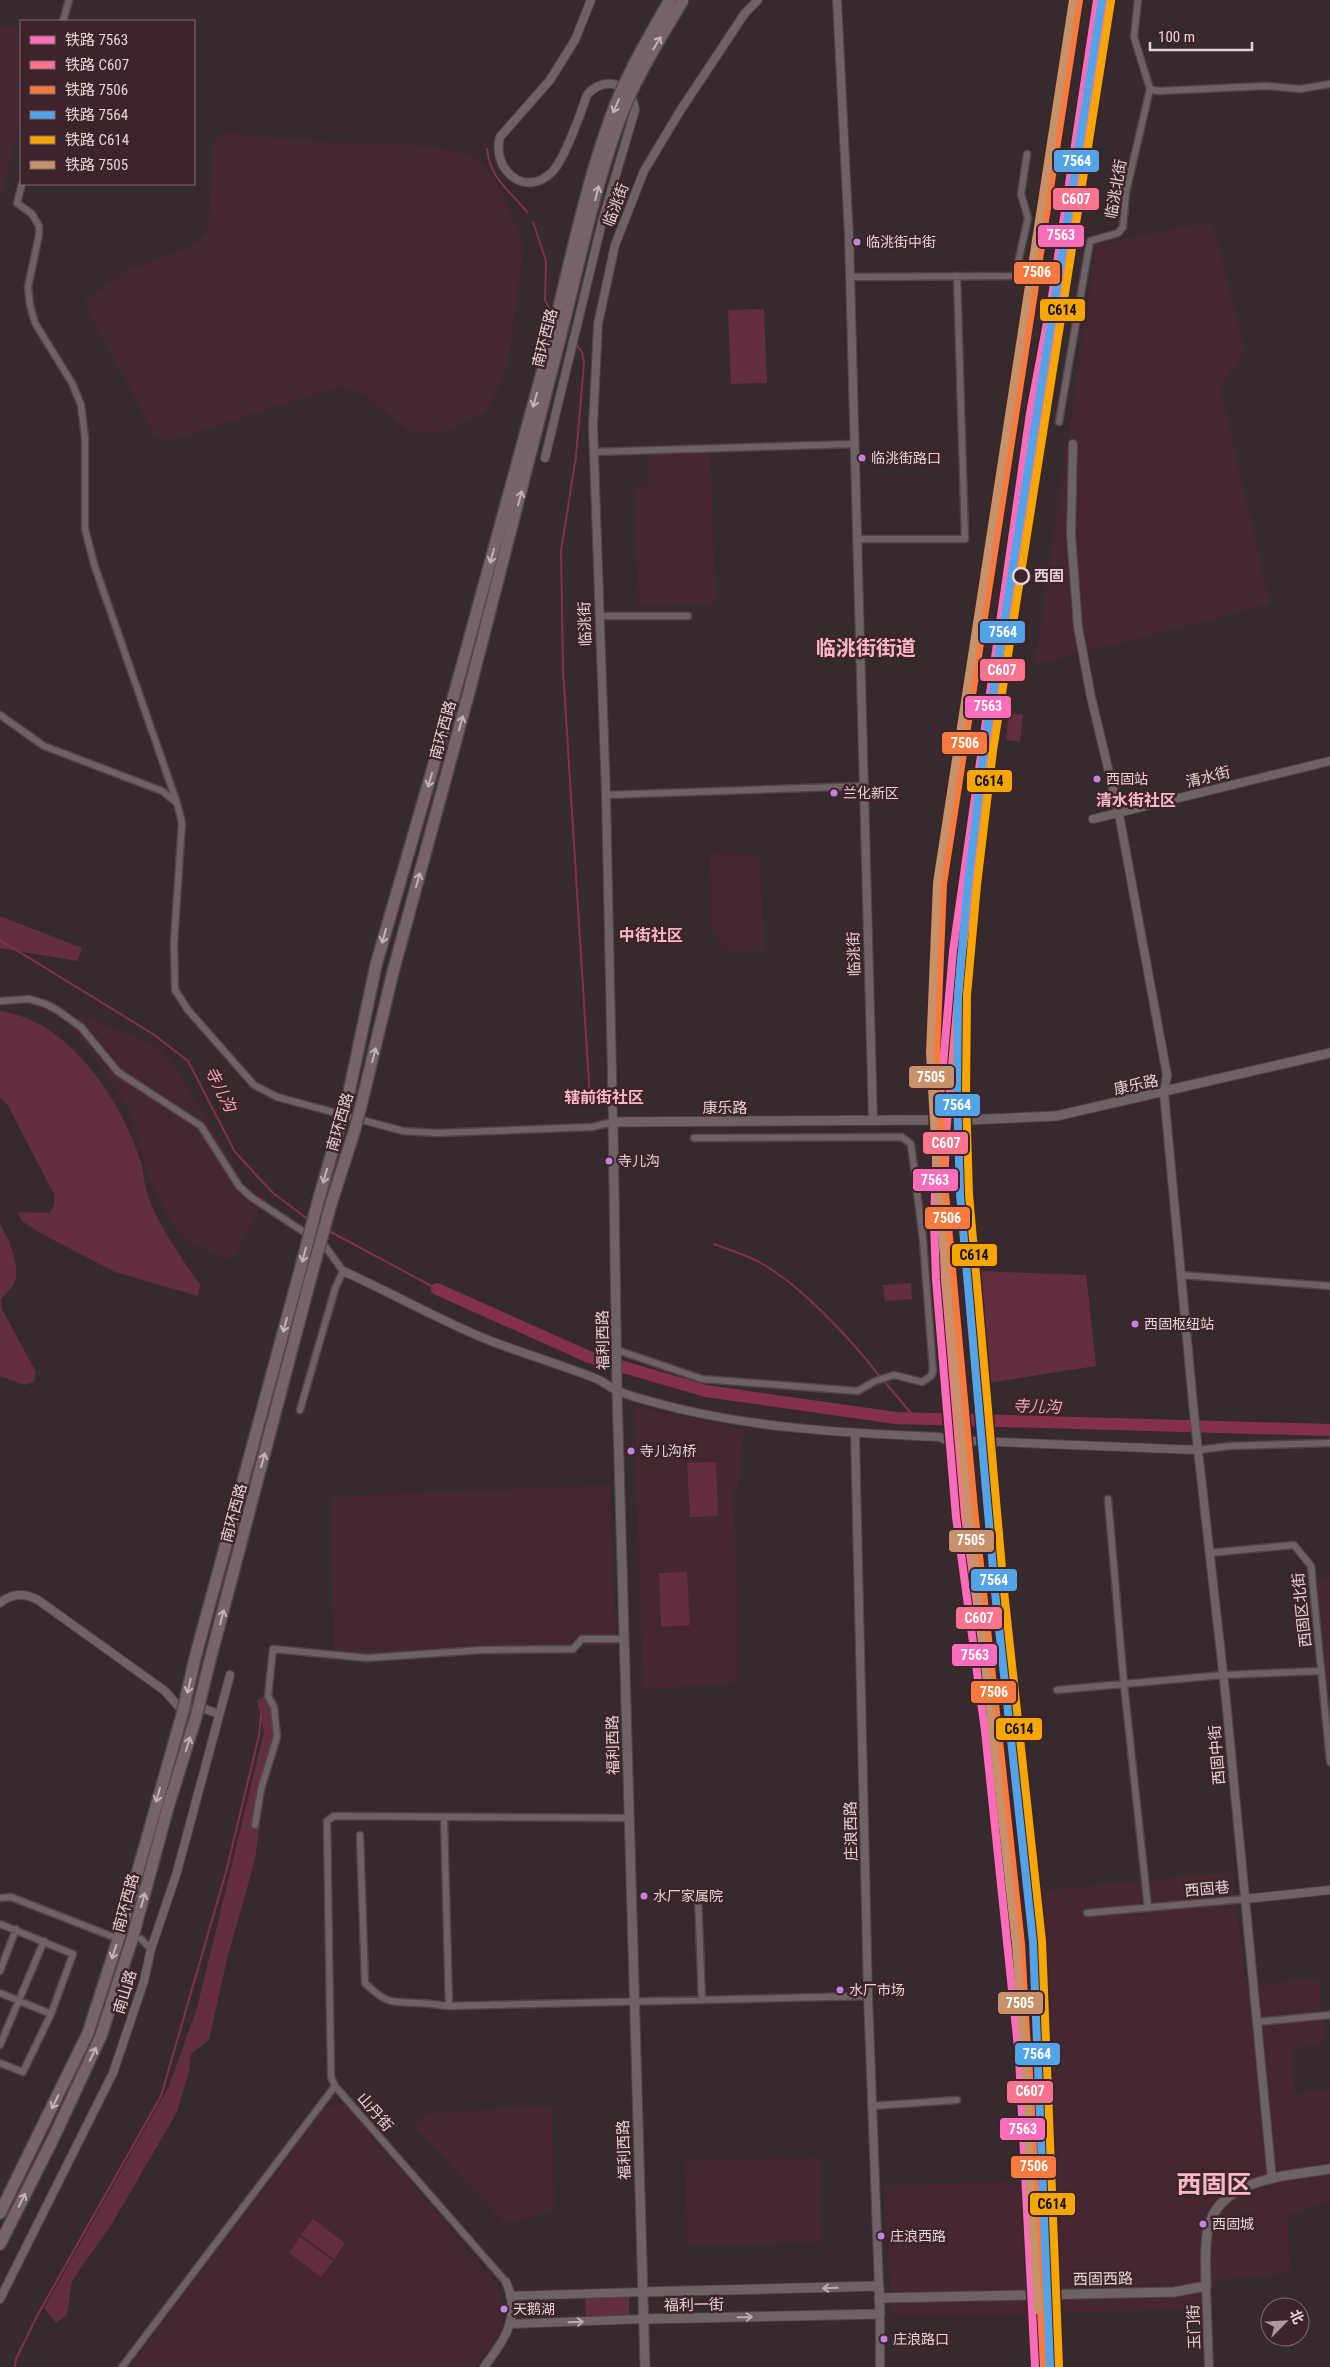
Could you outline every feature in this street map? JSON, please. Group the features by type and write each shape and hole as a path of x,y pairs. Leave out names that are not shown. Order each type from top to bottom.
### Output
{"highway":[{"name":"南环西路","path":"0,2244 53,2139 101,2036 133,1936 168,1807 196,1717 309,1284 331,1204 355,1129 393,972 472,683 556,339 590,179 611,117 638,57 670,0"},
{"name":"南环西路","path":"0,2213 88,2032 120,1934 182,1715 195,1658 348,1097 376,965 599,183 619,120 648,59 683,0"}],"main road":[{"name":"康乐路","path":"944,1120 1048,1117 1164,1093 1330,1053"},
{"name":"康乐路","path":"613,1122 928,1120"},
{"name":"福利西路","path":"613,1122 617,1388 645,2367"},
{"path":"1206,2286 1208,2228 1214,2213 1220,2205 1235,2192 1256,2183 1330,2169"},
{"name":"福利一街","path":"642,2292 879,2286"},
{"path":"879,2286 880,2314"},
{"name":"西固西路","path":"879,2298 1174,2292 1206,2286"},
{"name":"福利一街","path":"643,2320 880,2314"}],"street":[{"path":"63,20 69,0"},
{"path":"545,458 602,222 635,110 634,101 630,94 617,84 608,83 593,89 588,95 559,163 546,178 536,181 521,180 508,174 502,166 498,146 500,136 550,80 575,40 591,0"},
{"name":"临洮街","path":"613,1122 606,795 593,452 598,324 615,245 644,171 680,111 745,13 758,0"},
{"name":"临洮街","path":"837,0 850,276 873,1121"},
{"path":"1138,0 1134,37 1150,89 1158,91 1266,86 1300,89 1330,84"},
{"name":"临洮北街","path":"1059,422 1090,241 1118,233 1123,227 1126,192 1150,89"},
{"path":"850,276 1015,276 1028,218 1021,194 1028,154"},
{"path":"22,185 17,203 32,214 39,226 39,236 28,287 30,305 35,323 72,384 81,405 85,438 85,529 97,573 177,803 182,823 174,942 175,990 188,1010 254,1085 277,1097 403,1131 436,1133 490,1132 592,1127 613,1122"},
{"path":"857,539 965,539 957,276"},
{"path":"593,452 854,444"},
{"name":"西固中街","path":"1074,444 1071,534 1078,627 1091,697 1119,814 1167,1075 1164,1093 1194,1414 1223,1675 1272,2179"},
{"path":"599,616 688,616"},
{"path":"0,715 44,746 162,791 177,803"},
{"name":"清水街","path":"1093,819 1330,761"},
{"path":"606,795 864,786"},
{"path":"0,1001 29,999 46,1004 57,1010 80,1027 118,1072 201,1126 239,1186 326,1246 343,1271 392,1293 437,1318 513,1350 672,1407 715,1416 855,1434 940,1437 948,1441 957,1441"},
{"path":"617,1352 711,1380 858,1391 894,1375 922,1382 931,1376 934,1366 923,1240 910,1142 902,1137 694,1138"},
{"path":"300,1410 335,1289 343,1271"},
{"path":"1181,1275 1330,1286"},
{"name":"庄浪西路","path":"855,1434 868,1996 879,2286"},
{"path":"973,1441 1039,1442 1198,1450 1230,1446 1330,1443"},
{"path":"1108,1499 1124,1685 1148,1908"},
{"name":"西固区北街","path":"1209,1553 1294,1545 1311,1566 1330,1762"},
{"path":"0,1603 16,1595 28,1595 38,1600 164,1691 178,1706 220,1710"},
{"path":"255,1825 260,1789 277,1737 274,1708 268,1696 273,1649 367,1658 482,1650 573,1649 582,1639 624,1639"},
{"path":"1056,1690 1223,1675 1321,1671"},
{"name":"南山路","path":"0,2299 113,2073 144,1981 152,1949 177,1872 230,1675"},
{"path":"122,2367 335,2086 332,2077 326,1825 330,1818 334,1816 629,1818"},
{"path":"444,1817 449,2006"},
{"path":"360,1835 366,1983 386,2000 397,2004 420,2002 449,2006 868,1996"},
{"name":"西固巷","path":"1087,1913 1330,1890"},
{"path":"0,1898 11,1897 111,1936"},
{"path":"698,1897 702,2000"},
{"path":"0,1924 73,1954 51,2014 22,2072 0,2063"},
{"path":"0,1971 16,1929"},
{"path":"142,1939 152,1949"},
{"path":"0,2045 44,1941"},
{"path":"0,1993 51,2014"},
{"path":"1257,2022 1330,2015"},
{"name":"山丹街","path":"335,2086 506,2282 510,2296 512,2318 505,2338 484,2367"},
{"path":"872,2106 957,2100"},
{"name":"玉门街","path":"1206,2286 1209,2367"},
{"name":"福利一街","path":"510,2296 642,2292"},
{"path":"880,2314 880,2367"},
{"name":"福利一街","path":"510,2324 643,2320"}],"shaded area":[{"path":"0,25 20,31 20,123 0,200"},
{"path":"223,133 324,142 418,145 461,152 475,157 485,166 500,188 521,239 523,254 508,363 492,402 484,412 449,430 436,432 409,431 366,395 340,386 167,442 154,435 84,301 126,271 197,244 208,232 213,142"},
{"path":"1212,222 1245,351 1220,386 1270,604 1035,665 1096,245"},
{"path":"764,309 767,383 731,384 728,310"},
{"path":"710,453 716,603 639,606 634,487 649,486 648,455"},
{"path":"1009,713 1023,715 1020,742 1006,740"},
{"path":"710,854 760,855 764,951 730,952 711,930"},
{"path":"0,916 82,948 77,961 0,948"},
{"path":"0,1011 25,1018 48,1030 70,1046 106,1089 132,1138 141,1162 147,1192 153,1208 171,1242 200,1285 198,1296 115,1272 40,1233 22,1221 18,1212 49,1213 54,1205 54,1194 7,1104 0,1098"},
{"path":"83,1015 157,1047 174,1064 243,1182 266,1198 231,1260 184,1238 169,1219 149,1178 129,1109 80,1036 71,1029"},
{"path":"0,1224 13,1252 16,1269 14,1284 1,1299 2,1309 36,1372 34,1382 24,1385 0,1376"},
{"path":"978,1271 1086,1275 1096,1366 987,1383"},
{"path":"911,1283 912,1299 885,1301 883,1285"},
{"path":"634,1406 744,1429 738,1487 733,1492 737,1577 737,1682 643,1690"},
{"path":"716,1462 718,1516 690,1517 687,1463"},
{"path":"609,1485 616,1645 370,1656 334,1651 331,1497"},
{"path":"687,1572 690,1625 661,1627 659,1573"},
{"path":"1330,1577 1330,1684 1327,1684 1317,1578"},
{"path":"264,1697 275,1705 279,1720 266,1779 255,1860 228,1955 209,2040 191,2054 189,2071 177,2112 113,2222 72,2281 67,2315 56,2323 44,2308 169,2086 197,2008 264,1732 257,1700"},
{"path":"1232,1872 1246,1986 1319,1978 1325,2043 1291,2049 1295,2094 1330,2089 1330,2200 1287,2216 1291,2273 1216,2280 1203,2309 1019,2314 891,2314 885,2185 1007,2182 1044,2193 1028,1892"},
{"path":"344,2103 499,2287 504,2328 475,2367 129,2367 325,2108"},
{"path":"552,2105 554,2212 504,2223 414,2125 424,2114"},
{"path":"820,2158 822,2242 687,2245 685,2161"},
{"path":"313,2219 345,2243 334,2259 301,2235"},
{"path":"300,2237 333,2261 321,2277 289,2253"},
{"path":"629,2296 629,2317 586,2318 585,2298"}],"waterway":[{"path":"487,149 492,169 497,177 527,212"},
{"path":"533,222 546,261 545,300 552,313"},
{"path":"576,344 582,352 584,363 576,456 561,551 563,670 590,1098"},
{"name":"寺儿沟","path":"0,940 153,1034 188,1061 235,1152 273,1193 309,1220"},
{"name":"寺儿沟","path":"329,1231 437,1289"},
{"path":"714,1244 753,1259 770,1268 805,1295 855,1346 881,1378"},
{"name":"寺儿沟","path":"437,1289 589,1357 706,1391 896,1418 1330,1430"},
{"path":"884,1381 915,1418"},
{"path":"15,2367 16,2359 37,2316 161,2096 226,1872 259,1736 261,1715"}],"tunnel":[{"path":"928,1120 944,1121"},
{"path":"957,1441 973,1441"}],"railway":[{"path":"1038,2310 1040,2367"}],"rail line":[{"name":"7505","path":"1038,2310 1029,2167 1027,2089 1016,1944 968,1510 938,1192 930,1053 937,883 1073,0"},
{"name":"7506","path":"1045,2367 1021,1944 974,1509 945,1193 936,1054 943,884 1079,0"},
{"name":"7563","path":"1035,2367 1019,2057 985,1731 956,1517 936,1280 934,1223 937,1133 953,951 1030,413 1052,296 1097,0"},
{"name":"7564","path":"1050,2367 1033,1942 995,1592 960,1195 957,1096 958,995 968,884 984,750 1102,0"},
{"name":"C607","path":"1044,2367 1028,2056 994,1730 965,1516 945,1279 943,1223 946,1134 962,952 1039,414 1061,297 1106,1"},
{"name":"C614","path":"1059,2367 1042,1941 1004,1591 969,1194 966,1096 967,995 977,885 993,751 1111,1"}],"place":[{"name":"临洮街中街","path":"857,242"},
{"name":"临洮街路口","path":"862,458"},
{"name":"西固","path":"1021,576"},
{"name":"西固站","path":"1097,779"},
{"name":"兰化新区","path":"834,793"},
{"name":"寺儿沟","path":"609,1161"},
{"name":"西固枢纽站","path":"1135,1324"},
{"name":"寺儿沟桥","path":"631,1451"},
{"name":"水厂家属院","path":"644,1896"},
{"name":"水厂市场","path":"840,1990"},
{"name":"西固城","path":"1203,2224"},
{"name":"庄浪西路","path":"881,2236"},
{"name":"天鹅湖","path":"504,2309"},
{"name":"庄浪路口","path":"884,2339"}],"district":[{"name":"临洮街街道","path":"866,648"},
{"name":"清水街社区","path":"1136,800"},
{"name":"中街社区","path":"651,935"},
{"name":"辖前街社区","path":"604,1097"},
{"name":"西固区","path":"1214,2184"}]}
